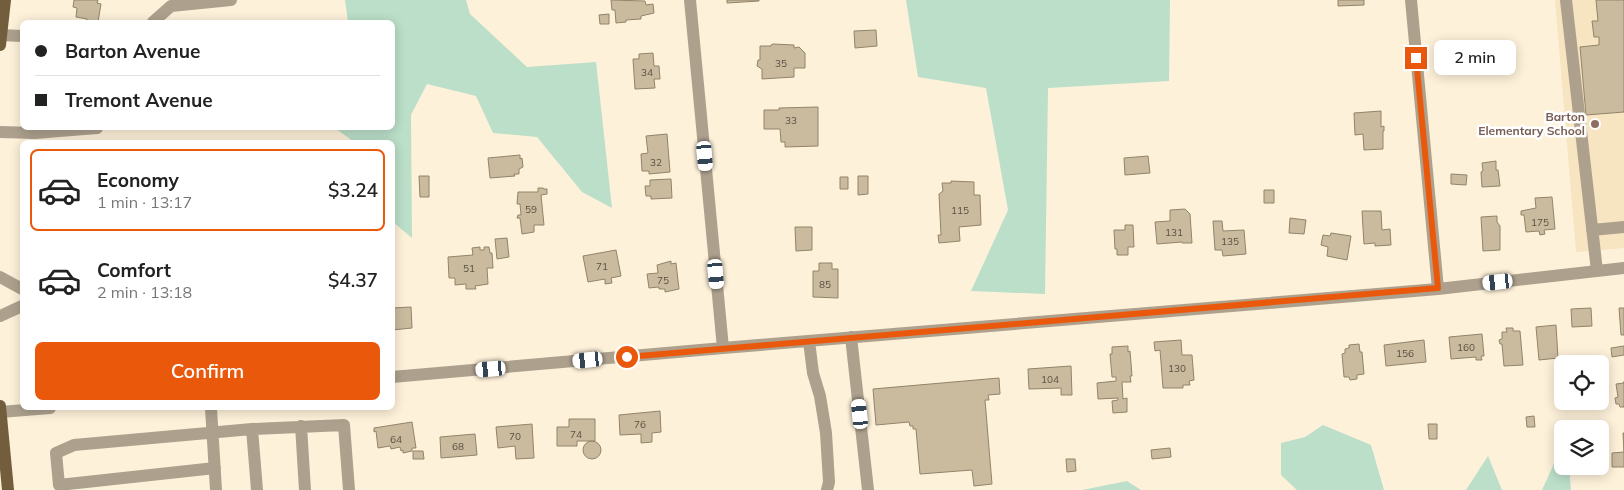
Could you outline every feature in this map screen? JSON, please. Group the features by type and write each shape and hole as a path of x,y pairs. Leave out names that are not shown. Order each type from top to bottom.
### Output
{"main road":[{"path":"0,39 5,0"},
{"path":"0,406 8,490"}],"street":[{"path":"156,20 171,6 231,0"},
{"path":"690,0 723,348"},
{"path":"1411,0 1438,288"},
{"path":"1566,0 1597,271"},
{"path":"0,39 20,36"},
{"path":"0,132 35,133 50,130"},
{"path":"1592,230 1624,227"},
{"path":"395,378 723,348 1438,288 1624,268"},
{"path":"0,277 20,288"},
{"path":"0,316 20,307"},
{"path":"851,337 868,490"},
{"path":"809,341 812,373 820,396 826,433 829,482 827,490"},
{"path":"0,412 25,410"},
{"path":"210,410 216,490"},
{"path":"215,468 59,485 56,454 74,445 252,429 344,425 349,490"},
{"path":"301,426 305,490"},
{"path":"252,429 257,490"}],"shaded area":[{"name":"Barton Elementary School","path":"1555,0 1624,0 1624,248 1576,252"}],"green space":[{"path":"345,0 466,0 470,14 527,67 596,62 612,208 582,192 537,137 493,133 476,96 427,84 411,115 412,238 395,224 395,140 351,140 338,130 395,130 395,20 348,20"},
{"path":"906,0 1170,0 1169,81 1048,88 1045,294 971,291 1008,210 986,88 918,77"},
{"path":"1323,425 1371,445 1384,490 1297,490 1281,475 1281,443 1305,437"},
{"path":"1488,456 1502,490 1466,490"},
{"path":"1554,464 1554,475 1570,475 1571,490 1542,490"},
{"path":"1127,481 1141,490 1082,490"}],"building":[{"path":"74,0 98,0 97,3 101,4 98,20 87,20 76,17 77,8 73,7"},
{"path":"611,0 645,1 646,5 653,4 654,13 641,16 641,19 616,23 615,10 612,10"},
{"path":"727,0 759,0 759,1 727,3"},
{"path":"1338,0 1364,0 1364,5 1338,6"},
{"path":"1596,0 1624,0 1624,112 1586,115 1580,47 1599,45 1599,37 1594,37 1592,21 1598,21"},
{"path":"609,14 609,24 600,24 599,15"},
{"path":"876,30 877,46 855,48 854,31"},
{"path":"773,44 794,45 794,48 799,47 805,53 805,68 794,68 794,77 762,79 762,69 757,66 758,60 760,60 760,46 771,46"},
{"path":"653,53 654,66 659,66 660,79 654,79 655,88 635,89 633,59 639,59 639,54"},
{"path":"818,107 818,146 785,147 785,142 781,142 780,129 764,129 764,110"},
{"path":"1381,111 1381,127 1384,126 1383,149 1364,150 1363,134 1355,135 1354,113"},
{"path":"667,134 670,172 649,174 649,171 642,171 641,154 648,153 646,136"},
{"path":"520,155 523,167 519,169 519,174 490,178 488,158"},
{"path":"1148,156 1150,173 1125,175 1124,158"},
{"path":"1496,161 1500,186 1482,187 1482,163"},
{"path":"1451,174 1467,175 1466,185 1451,184"},
{"path":"419,176 429,176 429,197 420,197"},
{"path":"858,176 868,176 868,194 858,195"},
{"path":"840,177 848,177 848,189 840,189"},
{"path":"671,179 672,198 651,199 651,196 646,196 645,186 650,186 650,180"},
{"path":"951,181 974,182 974,195 980,195 981,225 959,227 960,241 939,243 938,235 941,235 939,194 943,191 942,183 951,183"},
{"path":"538,188 547,189 547,194 541,195 544,225 534,225 534,232 522,234 520,218 517,218 518,215 521,215 520,204 517,204 518,192 538,192"},
{"path":"1264,190 1274,190 1274,203 1264,203"},
{"path":"1552,197 1555,229 1544,230 1545,234 1540,235 1539,231 1526,232 1524,215 1521,215 1521,211 1536,208 1535,198"},
{"path":"1185,209 1190,214 1192,243 1157,244 1155,222 1170,221 1170,210"},
{"path":"1362,211 1381,211 1382,230 1390,229 1391,245 1375,246 1375,243 1364,244"},
{"path":"1497,216 1497,222 1500,226 1500,250 1483,251 1481,217"},
{"path":"1290,218 1306,220 1304,234 1289,233"},
{"path":"1213,221 1222,221 1223,231 1244,230 1246,254 1223,256 1222,250 1215,250"},
{"path":"1125,225 1133,225 1134,247 1128,247 1128,255 1117,255 1114,230 1125,230"},
{"path":"795,227 812,227 812,250 796,251"},
{"path":"1331,233 1351,236 1347,260 1327,256 1328,247 1321,245 1323,235 1330,236"},
{"path":"507,238 509,257 497,259 495,239"},
{"path":"480,247 480,250 484,250 484,247 489,247 490,253 492,253 493,268 487,268 488,284 475,286 476,289 466,289 466,284 455,285 455,278 449,278 448,257 473,255 472,248"},
{"path":"616,250 621,276 611,278 612,283 605,284 605,279 588,282 583,256"},
{"path":"671,261 671,264 676,263 679,289 665,292 665,289 659,289 659,287 649,288 647,274 658,273 657,265"},
{"path":"819,263 832,263 832,269 838,269 838,298 813,297 813,271 819,271"},
{"path":"411,307 412,328 395,330 395,308"},
{"path":"1591,308 1592,326 1572,327 1571,309"},
{"path":"1619,308 1624,308 1624,335 1621,335"},
{"path":"1556,325 1558,355 1554,355 1554,358 1539,360 1536,327"},
{"path":"1506,328 1520,331 1523,365 1504,366 1502,344 1500,344 1499,340 1502,339 1502,332 1507,332"},
{"path":"1482,334 1484,356 1481,356 1482,360 1476,360 1476,357 1451,359 1449,337"},
{"path":"1181,340 1182,355 1192,355 1194,380 1189,381 1190,385 1183,385 1183,388 1163,388 1160,350 1155,351 1154,342"},
{"path":"1424,340 1426,362 1386,366 1384,345"},
{"path":"1359,344 1360,352 1362,352 1364,374 1357,375 1357,379 1350,380 1349,377 1344,377 1342,354 1345,353 1345,349 1349,348 1349,345"},
{"path":"1128,346 1128,352 1130,351 1131,382 1122,382 1123,399 1127,398 1127,412 1113,413 1112,401 1118,400 1118,398 1098,399 1097,383 1116,381 1116,377 1112,377 1110,354 1112,354 1112,347"},
{"path":"1624,346 1624,355 1612,357 1611,348"},
{"path":"1071,366 1072,395 1061,395 1061,388 1029,389 1028,369"},
{"path":"999,378 1000,394 988,395 989,400 985,400 992,484 974,486 972,470 920,474 916,429 910,426 909,422 876,425 873,389"},
{"path":"1624,383 1624,407 1620,407 1619,404 1616,404 1615,398 1618,397 1616,384"},
{"path":"660,411 661,432 652,433 652,442 641,443 641,434 620,435 619,415"},
{"path":"1534,416 1535,427 1527,427 1526,417"},
{"path":"569,419 595,419 595,441 577,441 577,446 557,446 557,427 569,427"},
{"path":"412,422 416,448 403,453 400,447 391,449 390,446 378,448 374,428"},
{"path":"532,424 534,458 516,459 515,446 498,448 496,427"},
{"path":"1428,424 1437,424 1437,439 1429,439"},
{"path":"475,434 477,455 441,458 440,437"},
{"path":"592,441 598,444 601,450 598,456 592,459 586,456 583,450 586,444"},
{"path":"1170,448 1171,457 1152,459 1151,450"},
{"path":"413,451 423,451 424,459 413,459"},
{"path":"1624,452 1624,467 1612,467 1612,453"},
{"path":"1066,459 1075,459 1076,471 1067,472"}],"place":[{"name":"Barton Elementary School","path":"1595,124"}],"route":[{"path":"627,357 1438,288 1416,58"}]}
